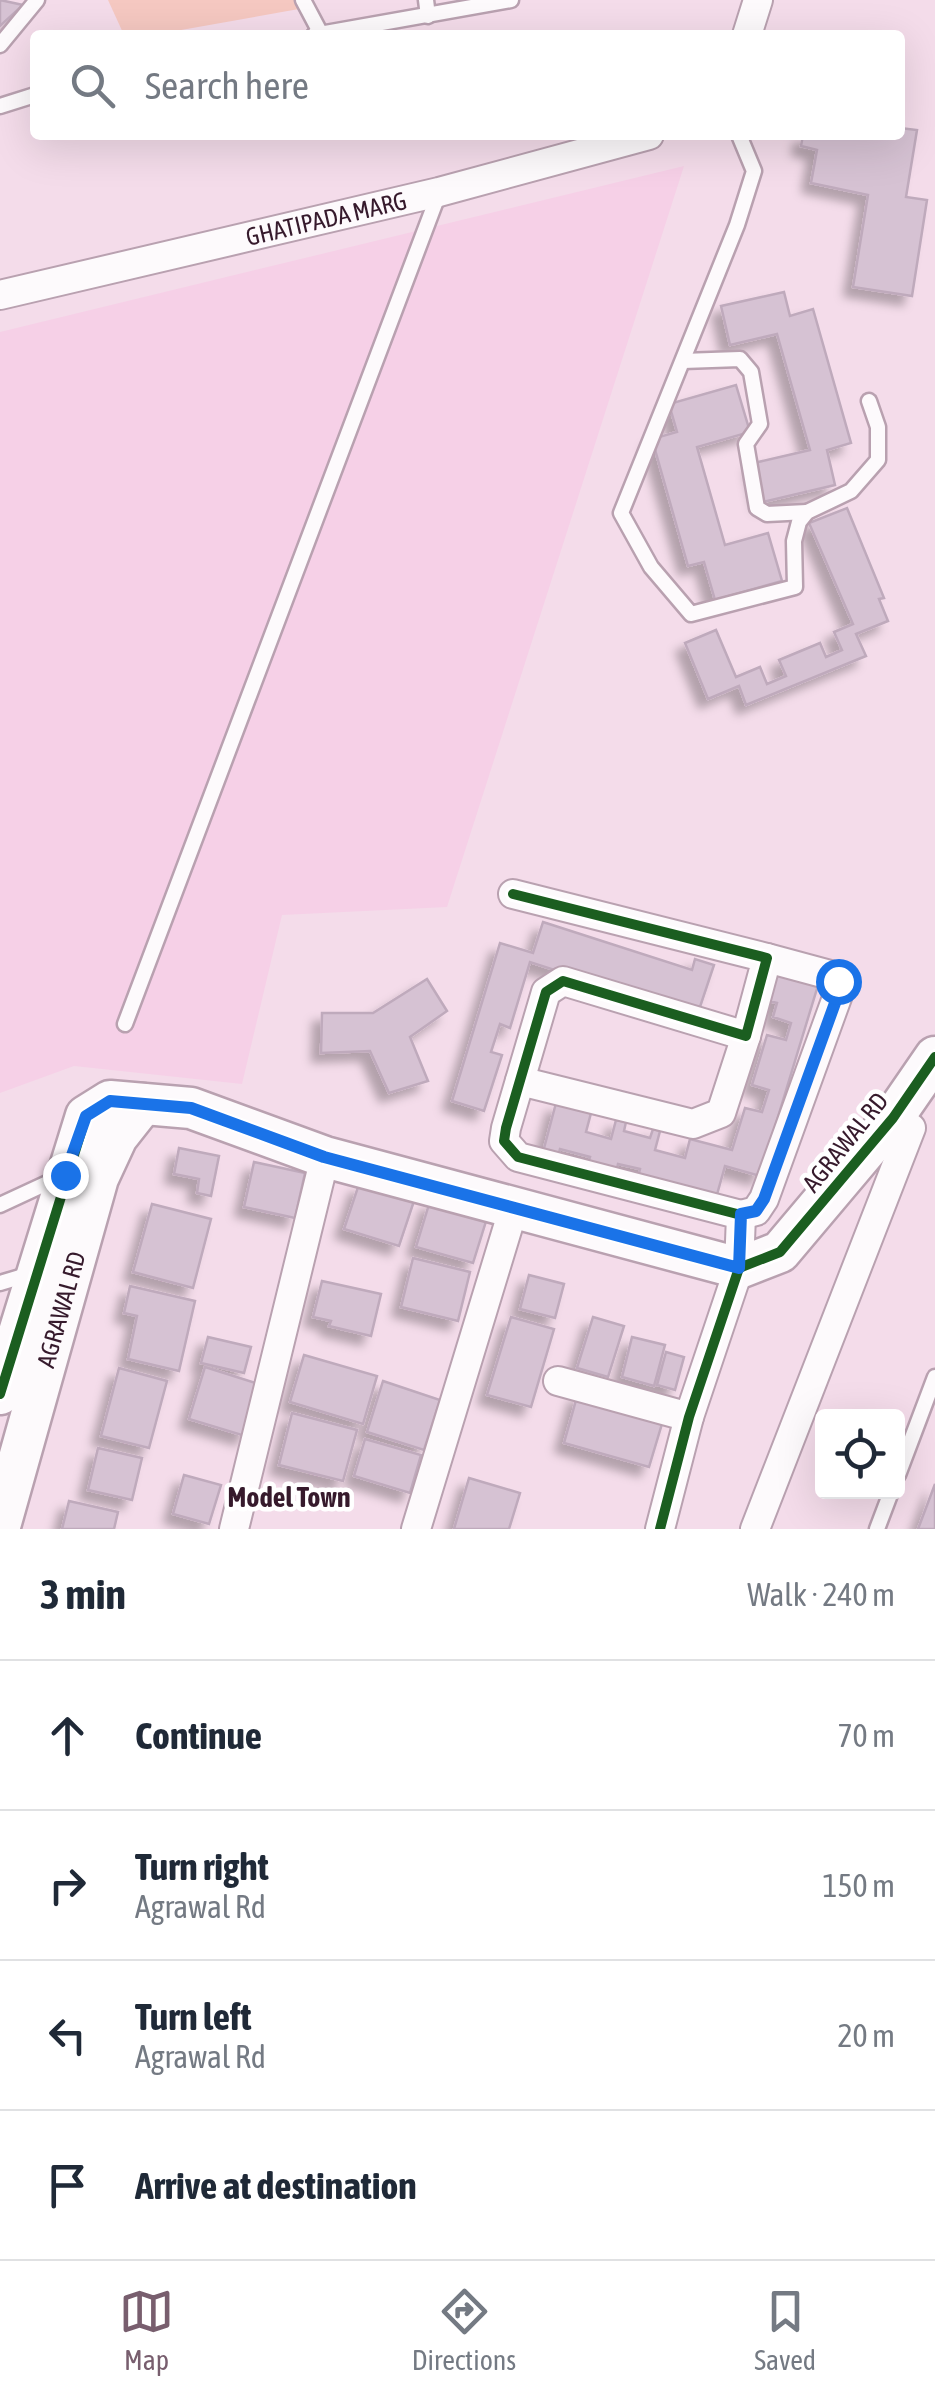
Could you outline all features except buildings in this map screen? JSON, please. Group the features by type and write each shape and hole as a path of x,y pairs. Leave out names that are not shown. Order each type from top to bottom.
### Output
{"street":[{"path":"749,30 758,0"},
{"name":"GHATIPADA MARG","path":"0,295 439,192 630,140"},
{"path":"513,894 830,975 838,981 839,992 764,1199 756,1211 741,1214 510,1152 504,1141 506,1128 546,992 563,981 746,1036"},
{"path":"520,1081 693,1124 721,1112 767,958"},
{"name":"AGRAWAL RD","path":"0,1394 18,1278 65,1175 86,1116 110,1101 191,1108 324,1157 739,1268 780,1252 913,1130 935,1057"},
{"name":"AGRAWAL RD","path":"0,1526 98,1178 117,1138 144,1104"},
{"path":"755,1529 913,1130"},
{"path":"234,1529 324,1157"},
{"path":"416,1529 514,1207"},
{"path":"660,1529 690,1416 739,1268 741,1214"},
{"path":"558,1381 690,1416"}],"lane":[{"path":"0,45 37,0"},
{"path":"303,0 316,30"},
{"path":"335,30 427,8 511,0"},
{"path":"0,106 30,97"},
{"path":"740,140 754,170 684,361 621,513 651,568 691,614 795,587 794,541 807,512"},
{"path":"125,1024 439,192"},
{"path":"684,361 740,359 751,372 760,424 746,444 746,457 757,508 767,514 807,512 851,492 878,460 878,427 869,400"},
{"path":"0,1205 65,1175"},
{"path":"905,1456 935,1377"},
{"path":"877,1529 888,1499"}],"shaded area":[{"path":"108,0 302,0 310,7 181,30 122,30"},
{"path":"684,166 447,907 282,915 242,1084 74,1066 0,1093 0,332"}],"cycle path":[{"path":"513,894 767,958 746,1036 563,981 546,992 506,1128 504,1141 518,1157 741,1215 739,1268 689,1417 660,1529"},
{"path":"0,1394 86,1116 110,1101 191,1108 325,1157 739,1268 780,1252 893,1118 935,1057"}],"district":[{"name":"Model Town","path":"289,1497"}],"route":[{"path":"65,1175 86,1116 110,1101 191,1108 324,1157 739,1268 741,1214 756,1211 764,1199 839,992 838,981"}]}
